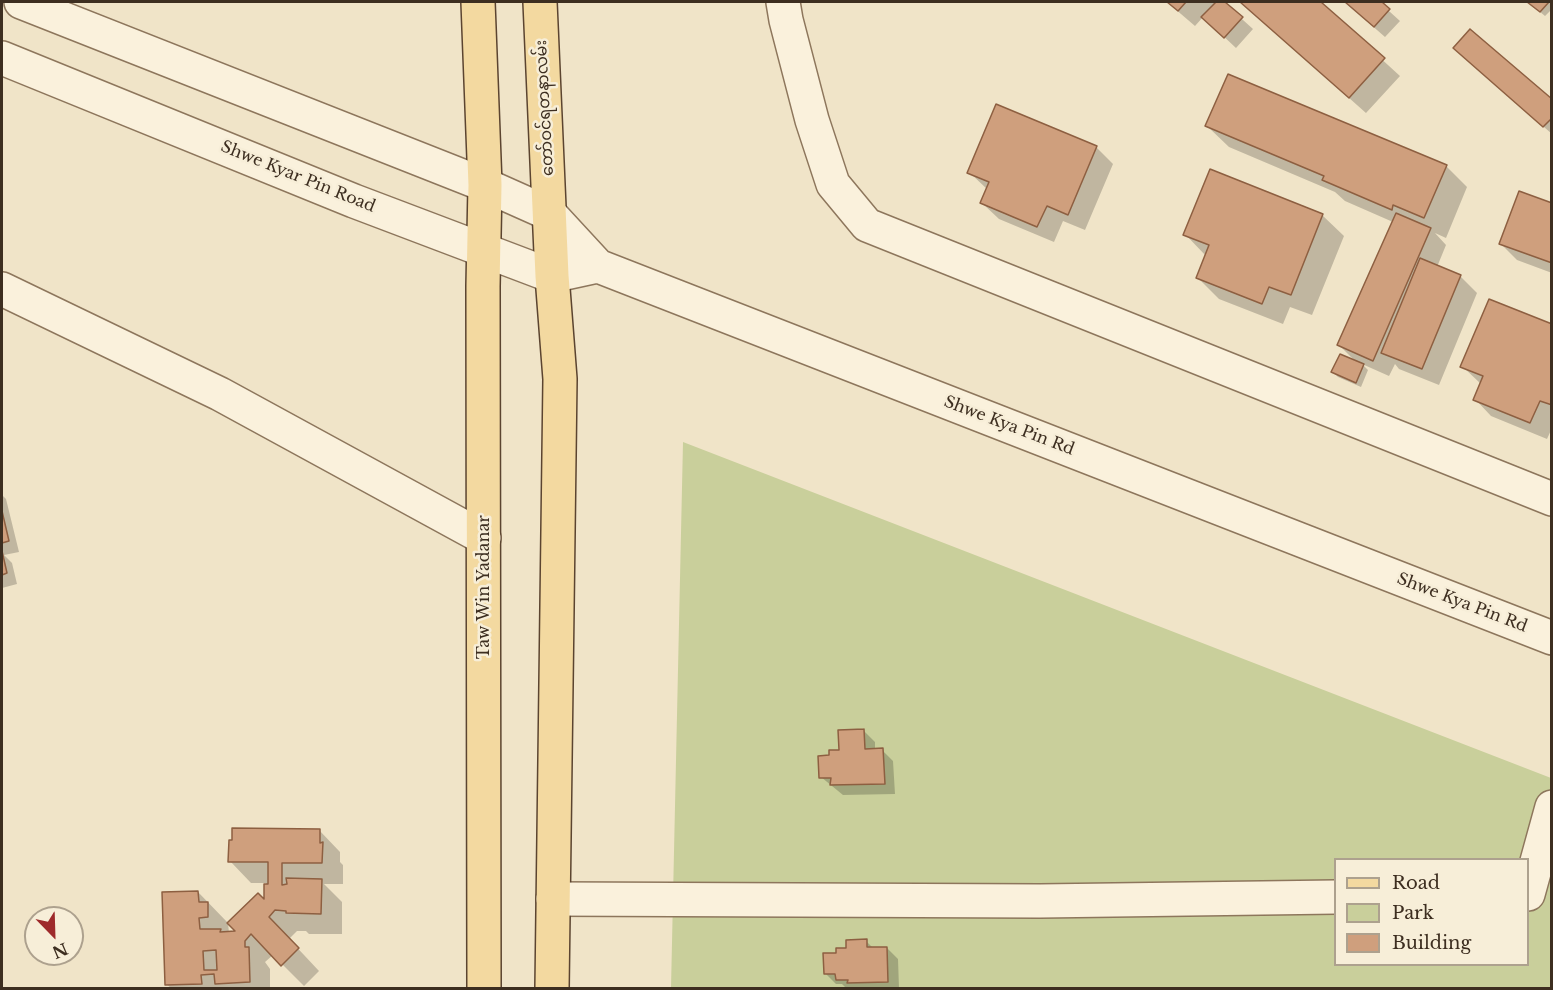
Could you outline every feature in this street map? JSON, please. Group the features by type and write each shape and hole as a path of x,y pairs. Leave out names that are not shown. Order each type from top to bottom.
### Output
{"main road":[{"path":"478,2 485,185"},
{"name":"တော်ဝင်ရတနာလမ်း","path":"540,2 550,214"},
{"name":"Taw Win Yadanar","path":"484,988 485,185"},
{"path":"550,214 560,379 552,988"}],"street":[{"path":"21,2 485,185"},
{"path":"783,2 812,120 833,184 867,225 1551,499"},
{"name":"Shwe Kyar Pin Road","path":"2,58 354,201 552,276"},
{"name":"Shwe Kya Pin Rd","path":"485,185 550,214 598,266 1551,638"},
{"path":"552,276 598,266"},
{"path":"2,289 220,394 484,538"},
{"path":"1529,887 1551,807"},
{"path":"553,899 1040,901 1334,897"}],"green space":[{"path":"683,442 1551,778 1551,988 671,988"}],"building":[{"path":"1167,2 1186,2 1178,11"},
{"path":"1216,2 1225,2 1243,17 1224,38 1201,17"},
{"path":"1240,2 1321,2 1385,58 1349,98"},
{"path":"1345,2 1382,2 1390,9 1374,27"},
{"path":"1527,2 1549,2 1540,12"},
{"path":"1470,29 1552,99 1552,118 1543,127 1453,48"},
{"path":"1228,74 1447,165 1424,218 1393,205 1392,210 1322,180 1324,176 1205,126"},
{"path":"996,104 1097,146 1068,215 1047,206 1037,227 980,203 989,182 967,173"},
{"path":"1210,169 1323,214 1291,295 1269,287 1262,304 1196,278 1209,245 1183,235"},
{"path":"1519,191 1552,203 1552,263 1499,244"},
{"path":"1396,213 1431,228 1373,361 1337,345"},
{"path":"1420,258 1461,275 1422,369 1381,353"},
{"path":"1489,299 1552,324 1552,405 1540,401 1530,423 1473,400 1483,376 1460,367"},
{"path":"1340,354 1364,364 1356,383 1331,372"},
{"path":"2,511 9,541 2,543"},
{"path":"2,551 7,573 2,575"},
{"path":"864,729 865,749 883,748 885,784 830,785 831,778 819,778 818,756 829,755 829,750 839,750 838,730"},
{"path":"232,828 320,829 320,843 323,842 322,863 282,863 282,885 287,884 286,878 322,879 321,914 286,913 286,911 275,910 269,917 299,948 281,966 251,934 245,941 245,947 249,947 250,982 215,984 214,974 201,975 202,984 165,985 162,892 198,891 199,902 208,902 208,917 199,918 200,929 221,929 220,932 235,931 227,923 258,893 264,899 264,884 268,884 268,862 228,862 229,840 232,840","holes":["216,950 217,970 204,970 203,951"]},
{"path":"867,939 867,947 887,947 888,982 847,983 848,980 836,980 835,974 824,974 823,953 836,953 836,948 846,948 846,940"}]}
